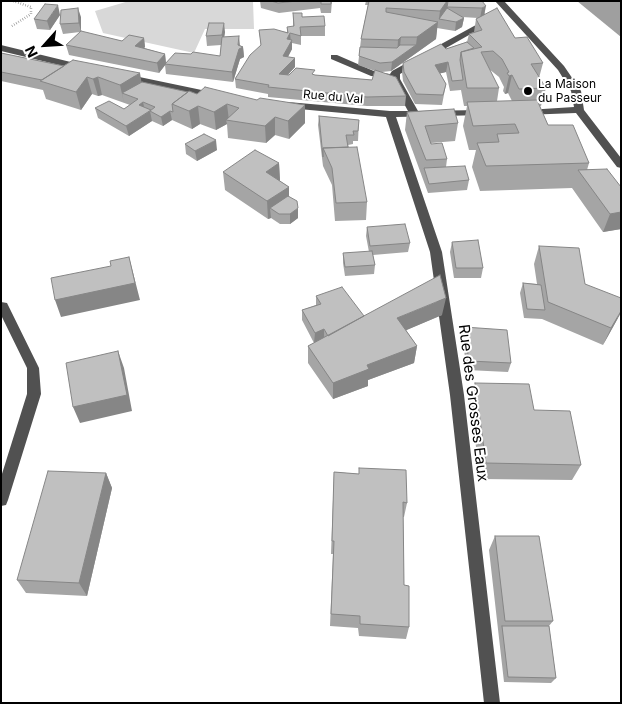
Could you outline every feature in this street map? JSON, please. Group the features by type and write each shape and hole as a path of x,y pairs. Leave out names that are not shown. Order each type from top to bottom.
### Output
{"street":[{"path":"499,1 502,15 561,68 576,91 579,110 621,165"},
{"path":"394,77 395,73 502,15"},
{"path":"1,48 92,70"},
{"path":"334,57 374,74 394,77"},
{"path":"119,76 226,98"},
{"path":"394,77 414,114"},
{"name":"Rue du Val","path":"274,104 390,114 491,113"},
{"path":"520,113 579,110"},
{"name":"Rue des Grosses Eaux","path":"390,114 436,252 457,396 492,703"},
{"path":"1,500 34,394 33,368 3,306"}],"path":[{"path":"13,1 31,8 31,14 12,26 19,29"}],"shaded area":[{"path":"129,1 253,1 254,29 205,29 194,53 103,33 95,11"},
{"path":"577,1 621,1 621,37"}],"building":[{"path":"271,1 297,1 278,3"},
{"path":"321,1 331,1 331,4 321,4"},
{"path":"369,1 447,1 440,11 386,8 386,12 438,22 417,37 401,37 398,40 361,39"},
{"path":"448,1 482,1 486,6 482,8 447,8"},
{"path":"45,4 58,5 47,21 34,19"},
{"path":"78,8 79,23 60,24 61,10"},
{"path":"447,8 464,18 456,22 439,19"},
{"path":"497,8 515,38 527,37 543,63 531,64 546,88 519,89 512,75 509,76 507,73 509,72 502,59 493,51 481,52 499,88 467,88 461,52 482,47 469,34 482,30 476,19"},
{"path":"293,13 302,13 302,17 324,16 325,26 300,27 301,36 290,33 287,39 292,40 283,56 295,58 279,74 289,75 296,68 315,70 312,74 315,75 372,80 375,70 396,77 406,96 367,97 268,87 269,85 235,79 250,55 261,45 259,30 274,29 288,33 287,27 294,26"},
{"path":"209,23 224,23 222,35 206,36"},
{"path":"81,31 122,41 129,35 144,38 135,46 165,54 157,63 66,45"},
{"path":"239,36 238,45 243,47 239,49 232,72 165,64 175,53 191,54 193,52 220,56 222,37"},
{"path":"467,42 474,48 461,52 460,60 463,80 452,81 448,62 435,65 446,84 443,95 416,94 404,72 403,63 441,44 446,49"},
{"path":"400,45 416,45 392,62 380,63 359,56 360,47 397,48"},
{"path":"1,53 64,66 42,80 1,72"},
{"path":"73,60 140,73 120,85 98,77 93,79 87,77 76,92 40,81"},
{"path":"142,82 188,92 172,104 173,112 170,111 161,117 150,111 155,107 143,102 139,105 151,110 126,126 95,108 109,101 124,109 138,99 122,93"},
{"path":"205,87 257,100 260,98 305,105 288,121 275,117 265,126 226,120 239,108 227,104 214,112 198,106 189,111 172,104 189,91 197,94"},
{"path":"537,100 548,125 573,125 589,163 486,166 477,143 499,142 497,134 519,133 515,124 473,126 467,102"},
{"path":"454,109 458,123 425,126 431,144 442,143 447,159 426,160 407,112"},
{"path":"319,116 359,120 358,131 353,131 354,135 346,135 348,147 323,148 323,157"},
{"path":"204,134 216,140 195,151 185,144"},
{"path":"357,147 367,202 336,203 332,168 323,148"},
{"path":"255,150 279,163 266,172 289,187 267,201 223,172"},
{"path":"465,166 469,180 429,184 424,168"},
{"path":"607,169 621,187 621,212 610,214 578,170"},
{"path":"288,196 297,201 298,208 290,214 279,214 270,208"},
{"path":"405,224 410,243 370,246 367,227"},
{"path":"478,240 483,268 456,268 452,242"},
{"path":"539,246 579,248 585,284 621,298 621,311 611,328 548,302"},
{"path":"372,251 375,265 345,267 343,253"},
{"path":"129,257 135,283 55,300 51,278 111,266 110,261"},
{"path":"440,275 446,298 397,318 417,346 367,365 369,369 333,383 308,346"},
{"path":"523,283 541,285 545,310 527,309"},
{"path":"342,287 364,316 328,336 324,329 315,333 302,310 321,304 316,296"},
{"path":"464,327 507,330 511,363 469,361"},
{"path":"118,351 127,395 73,407 66,363"},
{"path":"475,383 529,384 534,410 570,411 581,465 486,463"},
{"path":"359,468 406,470 407,503 403,502 404,585 409,586 409,627 360,624 360,616 331,614 334,472 359,474"},
{"path":"48,471 106,473 79,583 17,580"},
{"path":"495,536 539,536 553,621 505,621"},
{"path":"502,626 549,626 556,678 508,677"}],"place":[{"name":"La Maison du Passeur","path":"528,91"}]}
